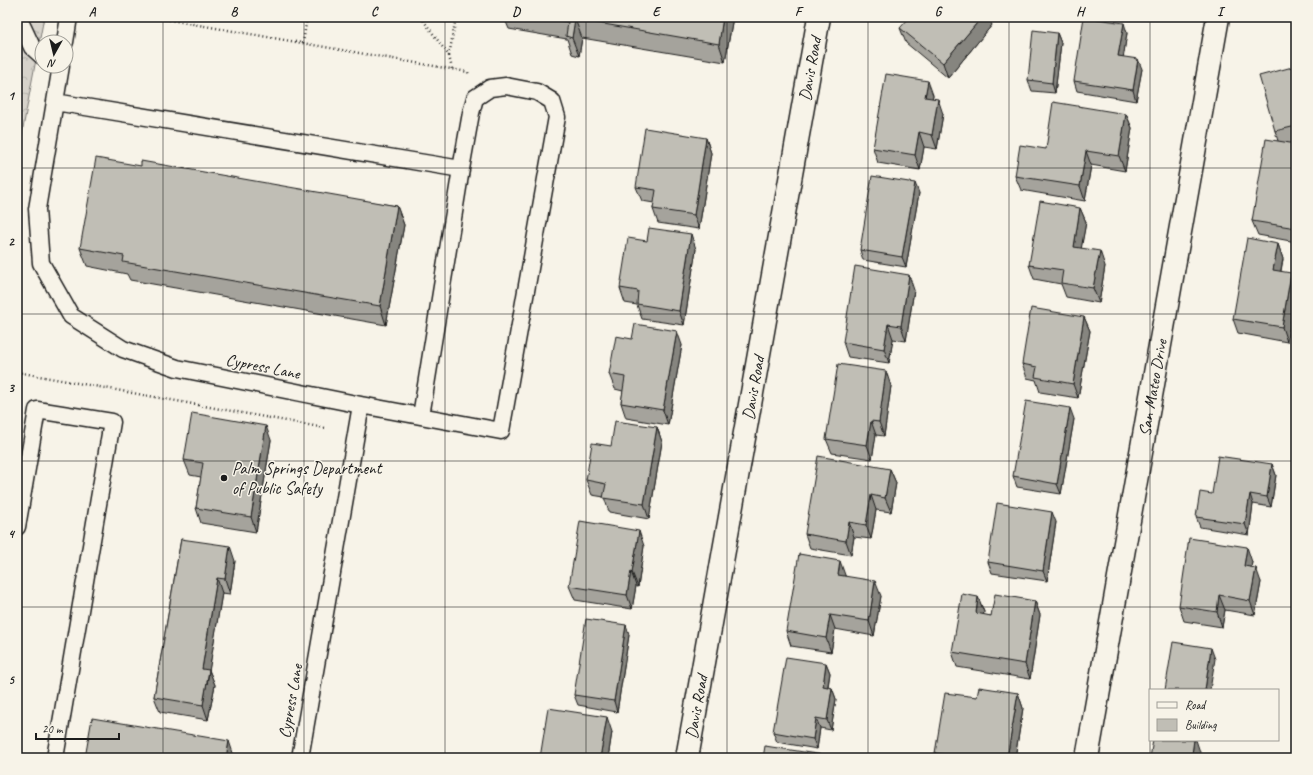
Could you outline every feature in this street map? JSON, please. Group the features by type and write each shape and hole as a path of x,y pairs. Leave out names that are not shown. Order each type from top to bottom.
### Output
{"street":[{"name":"Davis Road","path":"687,758 819,17"},
{"name":"San Mateo Drive","path":"1087,758 1218,17"}],"lane":[{"path":"18,17 34,49"},
{"path":"66,34 69,17"},
{"name":"Cypress Lane","path":"57,74 55,102 37,209 41,263 71,316 123,349 177,368 361,405 300,758"},
{"path":"361,405 501,431 557,117 552,101 537,92 506,86 490,88 475,98 460,169 421,416"},
{"path":"55,102 460,169"},
{"path":"17,527 37,410 112,422 55,758"}],"path":[{"path":"153,17 468,72 475,98"},
{"path":"303,43 307,17"},
{"path":"421,17 449,56 452,69"},
{"path":"449,56 456,17"},
{"path":"17,372 325,428"}],"green space":[{"path":"17,17 44,17 41,34 34,34 34,70 17,160"}],"building":[{"path":"538,17 723,17 719,44 575,19 572,38 566,36 568,22"},
{"path":"910,17 982,17 943,63 900,28"},
{"path":"1084,17 1124,23 1118,56 1138,59 1133,90 1074,81"},
{"path":"1033,30 1057,33 1052,83 1028,80"},
{"path":"1296,66 1296,126 1275,131 1259,76"},
{"path":"886,74 928,81 925,97 938,99 932,135 919,132 915,155 873,148"},
{"path":"1053,102 1126,114 1119,156 1086,151 1080,186 1015,176 1020,145 1046,149"},
{"path":"645,128 706,138 694,215 653,209 656,190 636,187"},
{"path":"1266,139 1296,144 1296,228 1252,221"},
{"path":"96,158 141,166 141,161 397,206 380,306 123,262 124,256 80,248"},
{"path":"872,176 915,183 902,257 860,250"},
{"path":"1040,201 1080,208 1074,247 1100,251 1093,288 1061,283 1063,270 1029,265"},
{"path":"649,228 691,234 679,311 637,304 638,291 620,288 628,238 647,241"},
{"path":"1247,238 1278,244 1273,270 1291,273 1282,327 1233,319"},
{"path":"855,266 909,275 901,326 888,324 884,349 843,342"},
{"path":"1031,308 1084,317 1073,384 1035,377 1037,367 1022,364"},
{"path":"635,324 677,331 663,410 621,403 625,377 609,374 616,336 632,339"},
{"path":"838,364 886,371 879,422 871,421 867,445 826,439"},
{"path":"1026,401 1070,408 1057,484 1013,476"},
{"path":"192,413 266,426 251,517 196,508 203,463 184,460"},
{"path":"615,421 657,427 644,504 603,498 606,484 586,480 592,443 611,446"},
{"path":"818,456 890,469 885,498 871,495 866,525 849,522 846,541 805,534"},
{"path":"1218,456 1272,464 1267,497 1250,494 1245,524 1196,517 1200,492 1212,494"},
{"path":"997,503 1052,512 1043,571 988,562"},
{"path":"580,521 639,531 627,595 569,586"},
{"path":"1189,538 1247,547 1244,566 1256,568 1250,601 1219,595 1217,612 1179,606"},
{"path":"181,539 230,546 225,579 217,578 202,669 209,670 203,705 154,697"},
{"path":"799,554 840,561 838,575 875,581 869,621 830,615 826,638 786,631"},
{"path":"962,594 978,597 976,613 991,616 995,594 1035,601 1025,664 952,652"},
{"path":"586,619 626,625 614,701 574,695"},
{"path":"1173,642 1211,648 1205,689 1165,689"},
{"path":"786,657 826,663 823,686 832,688 827,720 816,718 813,739 773,732"},
{"path":"979,687 1018,693 1007,758 966,758 935,753 945,693 977,697"},
{"path":"548,708 607,717 600,758 581,756 581,758 540,758"},
{"path":"92,718 229,741 226,758 85,758"},
{"path":"1153,741 1194,741 1192,754 1206,756 1206,758 1150,758"},
{"path":"765,746 836,757 763,758"}],"place":[{"name":"Palm Springs Department of Public Safety","path":"224,478"}]}
